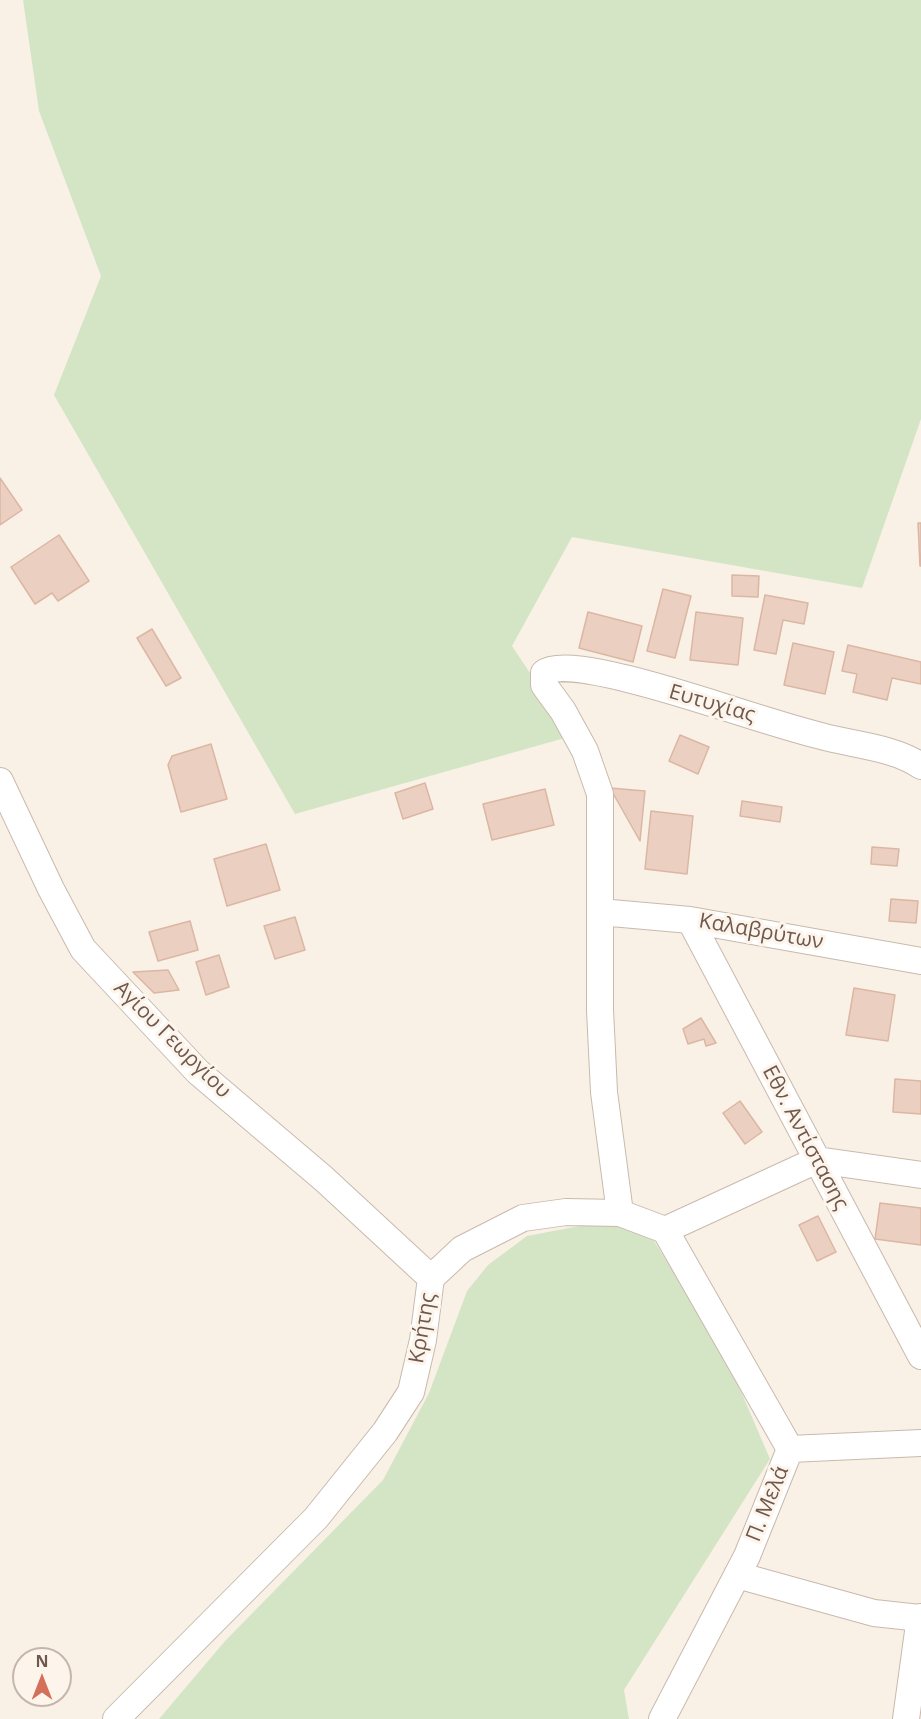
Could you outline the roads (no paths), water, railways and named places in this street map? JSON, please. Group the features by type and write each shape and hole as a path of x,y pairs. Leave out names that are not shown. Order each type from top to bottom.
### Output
{"street":[{"name":"Ευτυχίας","path":"600,912 600,794 585,751 563,711 544,685 543,677 549,669 573,669 624,678 820,736 896,754 921,766"},
{"name":"Αγίου Γεωργίου","path":"0,780 51,889 83,949 198,1072 324,1179 432,1278"},
{"name":"Καλαβρύτων","path":"600,912 690,920 921,961"},
{"path":"600,912 600,1010 604,1092 620,1214"},
{"name":"Εθν. Αντίστασης","path":"690,920 921,1356"},
{"path":"665,1230 817,1160 921,1174"},
{"name":"Κρήτης","path":"116,1719 316,1518 385,1432 411,1392 423,1340 432,1278 462,1249 523,1218 566,1212 620,1214 665,1230"},
{"name":"Π. Μελά","path":"662,1719 747,1556 790,1449 665,1230"},
{"path":"790,1449 921,1443"},
{"path":"737,1575 874,1613 920,1617 906,1719"}]}
